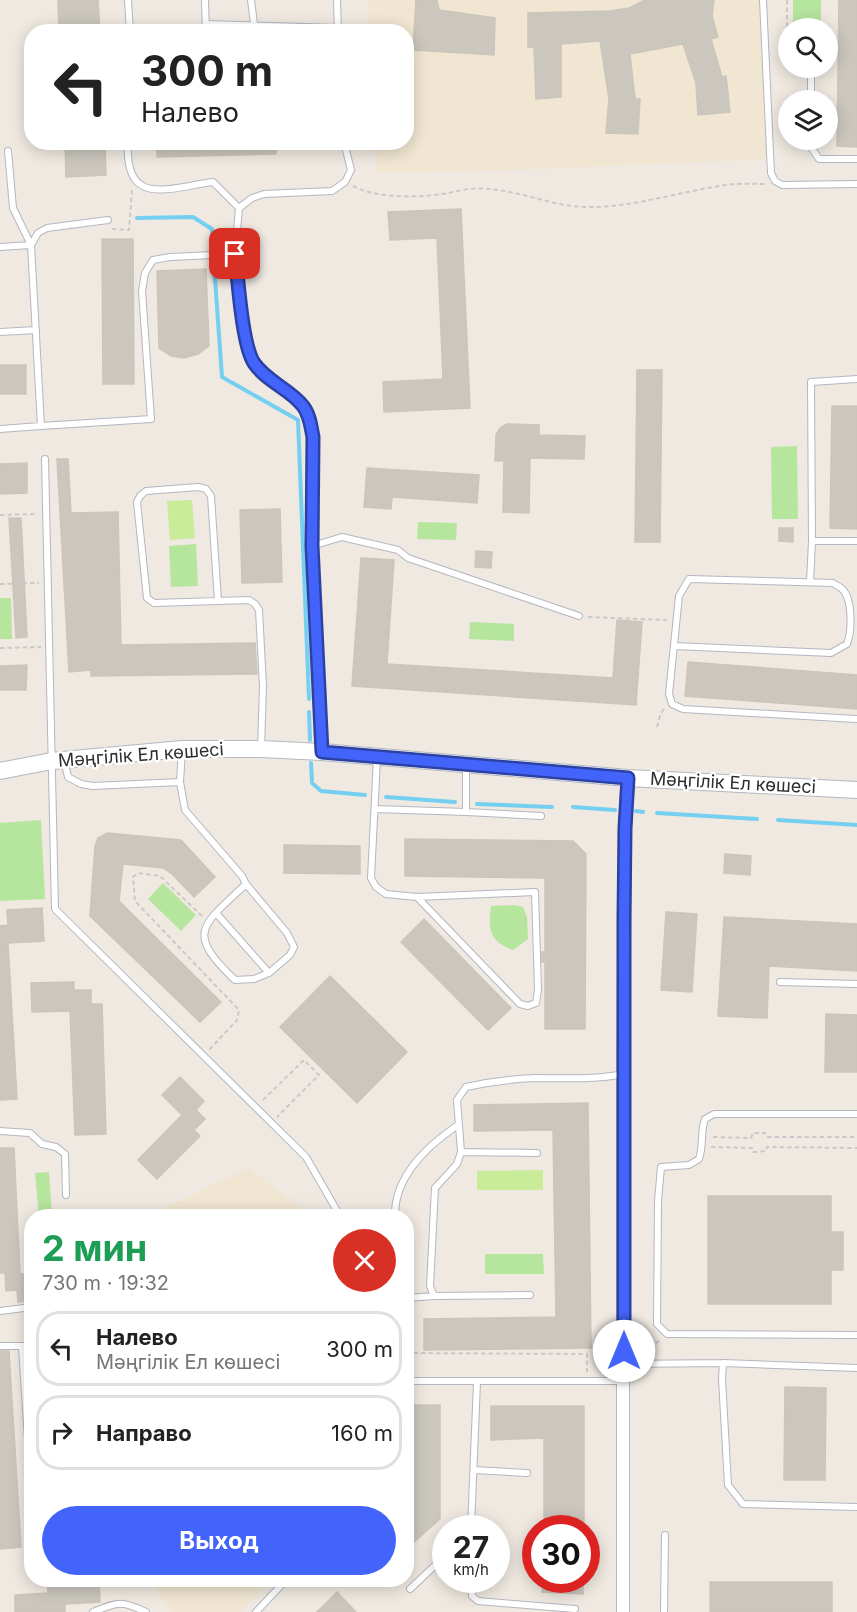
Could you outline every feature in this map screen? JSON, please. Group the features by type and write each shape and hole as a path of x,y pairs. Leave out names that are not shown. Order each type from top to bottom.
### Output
{"street":[{"name":"Мәңгілік Ел көшесі","path":"0,771 58,760 182,749 261,750 322,752 628,778 857,790"},
{"path":"623,1612 623,1074 625,828 628,778"}],"lane":[{"path":"128,0 130,24"},
{"path":"205,0 206,24"},
{"path":"251,0 255,24"},
{"path":"337,0 338,24"},
{"path":"763,0 771,173 775,181 782,185 857,184"},
{"path":"127,150 132,178 141,187 154,190 213,182 239,208"},
{"path":"322,752 312,546 313,437 310,419 303,406 266,376 254,362 247,345 235,254 239,208 252,198 264,194 332,191 345,182 351,170 346,150"},
{"path":"813,150 819,159 857,159"},
{"path":"8,151 13,208 31,245 41,426"},
{"path":"31,245 38,232 47,228 108,220"},
{"path":"0,247 31,245"},
{"path":"0,429 152,419 142,291 145,273 153,260 235,254"},
{"path":"0,332 36,330"},
{"path":"810,582 811,382 857,379"},
{"path":"45,459 50,647 58,760 55,909 306,1157 336,1209"},
{"path":"218,601 211,496 206,489 198,487 146,491 136,502 147,598 154,603 218,601 249,600 258,610 263,686 261,750"},
{"path":"312,546 342,537 398,550 408,558 579,616"},
{"path":"812,541 857,541"},
{"path":"675,646 831,653 840,650 847,644 850,611 846,593 832,583 689,579 679,596 669,694 672,704 683,709 856,720"},
{"path":"182,749 180,782 185,810 242,876 246,884 287,933 294,946 291,955 269,973 254,979 235,980 215,961 205,942 204,931 216,913 246,884"},
{"path":"377,757 371,878 376,887 386,894 417,897 535,892 538,990 536,1003 528,1006 520,1004 417,897"},
{"path":"58,760 68,777 81,784 93,786 180,782"},
{"path":"466,765 466,812"},
{"path":"375,809 541,816"},
{"path":"216,913 269,973"},
{"path":"780,982 857,984"},
{"path":"434,1296 430,1286 435,1188 457,1164 461,1152 458,1100 466,1087 533,1078 605,1078 623,1074"},
{"path":"857,1114 714,1114 705,1119 702,1128 703,1147 699,1158 689,1165 661,1167 658,1201 657,1324 667,1334 857,1335"},
{"path":"394,1209 400,1186 422,1154 438,1138 458,1125"},
{"path":"0,1131 30,1133 42,1144 56,1147 65,1154 66,1195"},
{"path":"461,1152 537,1153"},
{"path":"414,1297 530,1295"},
{"path":"0,1311 24,1308"},
{"path":"0,1346 22,1346 24,1377"},
{"path":"723,1363 728,1485 743,1504 857,1507"},
{"path":"623,1364 723,1363 857,1368"},
{"path":"414,1381 623,1381"},
{"path":"472,1515 477,1382"},
{"path":"474,1470 527,1473"},
{"path":"664,1612 665,1535"},
{"path":"414,1585 432,1568"},
{"path":"256,1612 279,1587"},
{"path":"472,1593 478,1601 575,1609"},
{"path":"93,1612 116,1602 146,1612"}],"path":[{"path":"787,0 787,18"},
{"path":"108,220 113,230 129,230 132,178"},
{"path":"345,182 364,192 383,194 440,194 471,189 514,192 553,203 591,207 656,199 728,184 768,184 775,181"},
{"path":"0,515 46,514"},
{"path":"0,584 48,582"},
{"path":"579,616 675,620"},
{"path":"0,648 50,647"},
{"path":"657,727 663,709 672,704"},
{"path":"203,1055 237,1020 239,1010 135,901 133,877 138,873 160,876 208,922"},
{"path":"255,1108 304,1060 319,1075 270,1123"},
{"path":"702,1137 751,1138 753,1133 765,1133 767,1137 857,1137"},
{"path":"703,1147 752,1148 753,1152 766,1151 767,1147 857,1148"},
{"path":"643,1351 652,1347 667,1334"},
{"path":"414,1353 587,1354 587,1381"}],"shaded area":[{"path":"368,0 762,0 769,159 514,170 377,173 375,150 414,150 414,24 369,24"},
{"path":"249,1168 301,1209 163,1209"},
{"path":"153,1587 265,1587 240,1612 172,1612"}],"green space":[{"path":"793,0 821,0 821,18 793,18"},
{"path":"797,446 798,519 772,519 771,447"},
{"path":"192,500 195,538 170,540 167,501"},
{"path":"418,522 457,523 456,540 417,539"},
{"path":"196,544 198,586 171,587 169,546"},
{"path":"0,598 11,598 12,639 0,639"},
{"path":"470,622 514,624 514,641 469,639"},
{"path":"41,820 45,899 0,901 0,823"},
{"path":"163,883 196,915 181,931 148,899"},
{"path":"491,906 523,907 527,917 528,939 513,950 499,943 495,938 490,928 490,921"},
{"path":"543,1170 543,1190 477,1190 477,1171"},
{"path":"49,1172 52,1209 38,1209 35,1173"},
{"path":"485,1254 543,1254 544,1274 485,1274"}],"building":[{"path":"58,0 98,0 100,24 59,24"},
{"path":"416,0 437,0 439,10 495,18 494,55 414,50"},
{"path":"645,0 714,0 712,16 718,37 711,39 722,77 726,76 730,112 698,115 696,83 683,44 630,54 635,99 640,99 638,134 606,133 609,99 600,41 561,44 561,97 536,99 534,47 528,47 528,13 609,11 629,8"},
{"path":"839,0 857,0 857,147 838,146"},
{"path":"65,150 105,150 106,175 66,177"},
{"path":"157,150 276,150 276,154 157,157"},
{"path":"461,209 470,408 384,412 383,382 443,379 437,238 390,240 388,212"},
{"path":"102,239 133,239 134,384 103,384"},
{"path":"206,269 209,346 198,354 184,358 171,356 159,348 157,271"},
{"path":"0,365 26,365 26,394 0,394"},
{"path":"637,370 662,370 660,542 635,542"},
{"path":"832,406 857,406 857,529 830,528"},
{"path":"507,424 539,425 539,435 585,436 584,459 530,458 529,513 503,512 504,461 495,461 496,435 500,428"},
{"path":"57,459 68,459 71,513 118,512 121,645 255,643 257,674 91,676 91,670 69,672"},
{"path":"27,463 27,493 0,494 0,464"},
{"path":"367,468 479,475 477,503 392,497 391,509 364,507"},
{"path":"280,509 282,582 242,583 240,510"},
{"path":"9,518 21,518 27,637 16,638"},
{"path":"779,528 793,528 793,542 779,541"},
{"path":"476,551 492,552 491,568 475,567"},
{"path":"361,558 394,560 387,664 613,678 617,620 642,622 636,705 352,686"},
{"path":"688,662 857,675 857,709 685,696"},
{"path":"27,665 26,690 0,690 0,666"},
{"path":"107,833 181,840 215,877 194,897 163,868 123,864 119,901 221,1002 200,1022 90,916 95,846 98,838"},
{"path":"405,839 573,841 586,854 585,1029 545,1029 545,962 542,962 542,952 545,952 545,878 405,876"},
{"path":"284,845 360,846 360,874 284,873"},
{"path":"725,854 751,856 750,875 724,873"},
{"path":"42,908 44,941 8,943 17,1099 0,1100 0,926 8,925 7,910"},
{"path":"666,912 697,914 692,992 661,990"},
{"path":"724,917 857,924 857,971 769,966 767,1018 718,1016"},
{"path":"424,919 511,1008 488,1030 401,942"},
{"path":"330,976 407,1052 357,1103 280,1027"},
{"path":"74,982 74,990 91,990 91,1004 102,1004 106,1134 75,1135 70,1011 32,1012 31,983"},
{"path":"826,1014 857,1015 857,1072 825,1072"},
{"path":"180,1077 204,1101 196,1110 205,1119 194,1130 200,1136 157,1179 138,1160 182,1115 162,1095"},
{"path":"588,1103 591,1348 424,1350 424,1319 556,1317 553,1130 474,1131 474,1105"},
{"path":"0,1148 14,1148 20,1274 24,1274 24,1302 18,1302 17,1290 6,1291 5,1273 0,1273"},
{"path":"708,1196 831,1196 831,1232 843,1232 843,1270 831,1270 831,1304 708,1304"},
{"path":"0,1351 9,1351 21,1547 0,1549"},
{"path":"785,1387 826,1388 825,1480 784,1480"},
{"path":"414,1405 440,1405 440,1515 432,1515 432,1526 414,1542"},
{"path":"491,1406 584,1406 584,1515 544,1515 544,1438 491,1440"},
{"path":"710,1582 832,1582 832,1612 710,1612"},
{"path":"48,1587 99,1587 100,1602 65,1604 65,1612 15,1612 15,1595 48,1593"},
{"path":"337,1592 356,1612 317,1612"}],"waterway":[{"path":"137,218 193,217 212,229 213,244"},
{"path":"214,265 222,377 298,420 309,699"},
{"path":"309,712 310,740"},
{"path":"311,763 312,783 321,791 365,795"},
{"path":"386,797 455,802"},
{"path":"477,804 552,807"},
{"path":"573,807 615,810"},
{"path":"636,811 643,812"},
{"path":"657,813 757,819"},
{"path":"778,820 857,825"}],"route":[{"path":"235,254 247,345 254,362 266,376 303,406 310,419 313,437 312,546 322,752 628,778 624,918 624,1351"}]}
